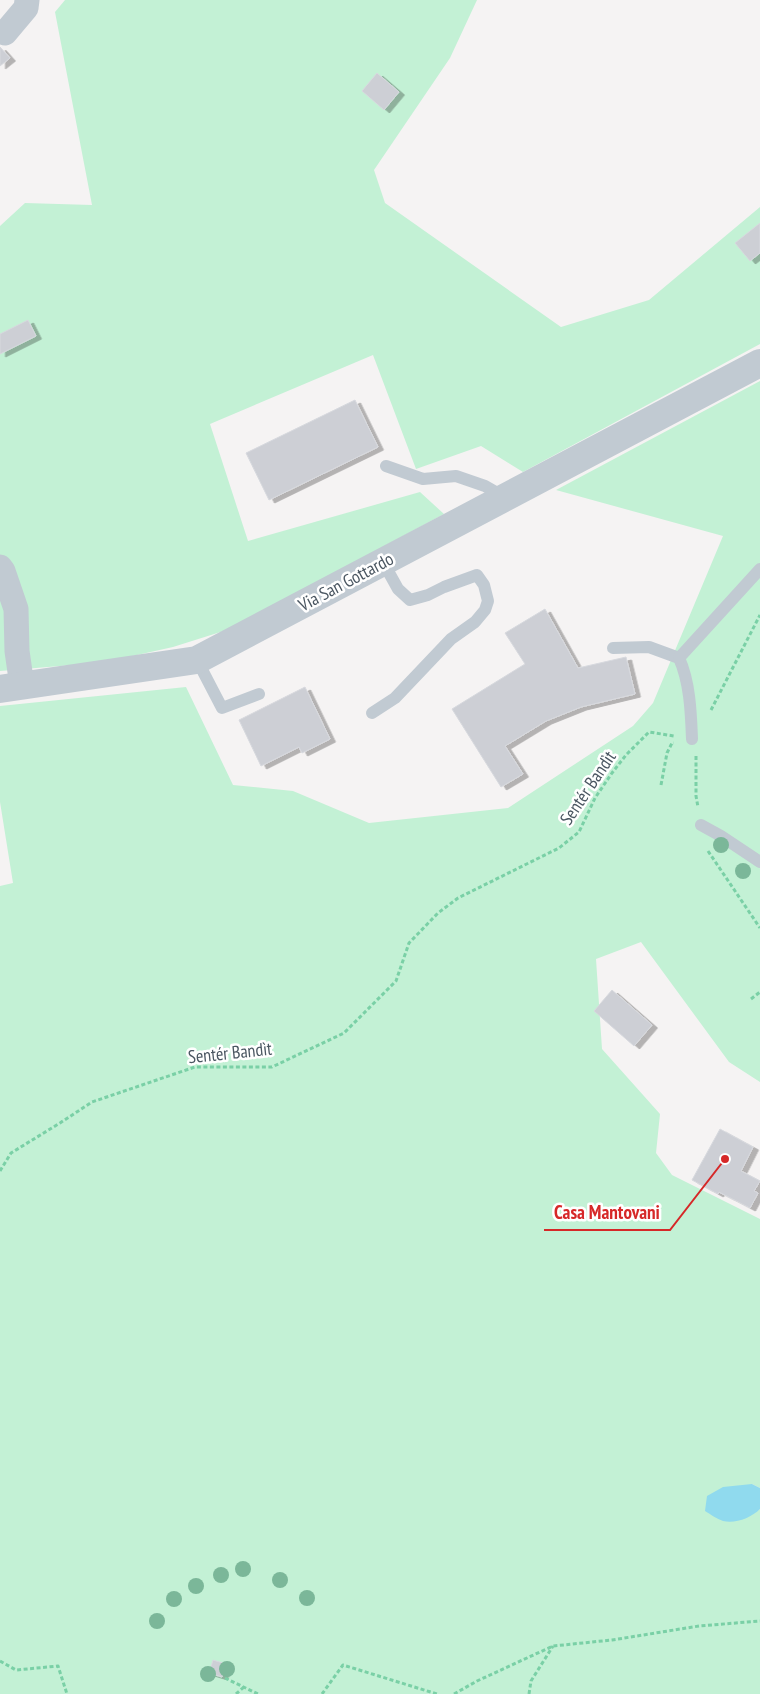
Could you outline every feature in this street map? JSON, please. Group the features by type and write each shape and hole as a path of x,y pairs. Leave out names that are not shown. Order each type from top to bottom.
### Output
{"street":[{"path":"5,33 26,8 27,0"},
{"name":"Via San Gottardo","path":"0,567 16,609 17,650 11,688 197,660 760,363"}],"lane":[{"path":"386,466 423,479 456,476 485,486 506,498"},
{"path":"372,713 395,698 451,639 475,622 485,610 488,601 484,585 477,575 428,595 410,600 398,589 383,562"},
{"path":"679,658 760,569"},
{"path":"613,648 649,647 679,658 684,669 692,714 692,739"},
{"path":"197,660 222,708 258,694"},
{"path":"700,824 760,862"}],"path":[{"path":"706,718 760,615"},
{"name":"Sentér Bandìt","path":"0,1171 10,1153 60,1124 92,1102 195,1068 272,1067 344,1034 396,981 409,943 438,914 458,898 559,848 579,832 595,798 612,773 626,755 649,732"},
{"path":"661,785 667,753"},
{"path":"750,999 760,992"},
{"path":"454,1694 477,1681 553,1646 612,1640 699,1626 760,1621"},
{"path":"529,1694 531,1681 553,1646"},
{"path":"0,1661 16,1670 58,1666 67,1694"},
{"path":"322,1694 343,1665 436,1694"},
{"path":"225,1678 258,1694"},
{"path":"236,1694 244,1687"}],"green space":[{"path":"65,0 477,0 450,58 374,170 385,203 561,327 649,300 760,207 760,344 523,472 481,446 416,469 373,355 210,424 248,541 420,492 444,514 230,629 173,647 96,663 0,671 0,226 25,203 92,205 55,12"},
{"path":"760,381 760,1082 729,1062 641,942 596,959 602,1049 660,1114 656,1153 672,1175 760,1219 760,1488 752,1484 757,1511 760,1509 760,1694 0,1694 0,886 13,883 0,802 0,706 186,687 233,785 293,791 369,823 508,808 633,726 653,703 723,536 556,490"}],"water":[{"path":"752,1484 760,1488 760,1509 752,1515 743,1520 728,1522 718,1519 705,1511 707,1496 723,1487"}],"building":[{"path":"0,47 10,58 0,66"},
{"path":"377,73 399,92 384,110 362,91"},
{"path":"760,223 760,253 750,261 735,243"},
{"path":"28,320 36,336 0,354 0,334"},
{"path":"355,400 378,447 269,500 246,453"},
{"path":"545,609 578,668 626,657 635,694 581,707 546,721 505,746 523,774 501,787 452,709 525,664 505,633"},
{"path":"305,687 330,739 302,753 299,747 261,766 239,720"},
{"path":"612,990 652,1025 634,1046 594,1011"},
{"path":"720,1129 753,1147 741,1171 760,1181 754,1191 758,1193 750,1208 692,1180"},
{"path":"213,1660 226,1664 222,1677 209,1673"}],"place":[{"name":"Casa Mantovani","path":"725,1159"}]}
